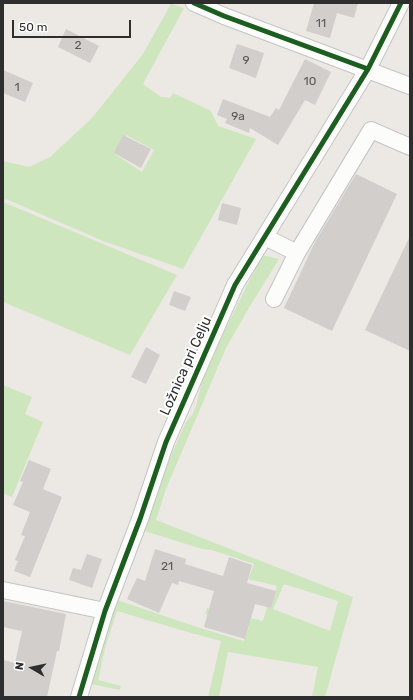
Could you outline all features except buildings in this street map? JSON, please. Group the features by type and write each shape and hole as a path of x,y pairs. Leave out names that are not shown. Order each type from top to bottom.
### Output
{"street":[{"path":"194,3 224,16 410,86"},
{"name":"Ložnica pri Celju","path":"79,697 105,611 140,519 166,442 235,285 368,69 401,3"},
{"path":"274,299 297,252 371,130 410,147"},
{"path":"265,237 297,252"},
{"path":"3,590 105,611"}],"green space":[{"path":"171,4 184,8 143,84 161,97 170,98 173,93 211,111 218,126 256,139 183,269 103,241 6,199 3,202 3,161 29,167 50,157 92,118 143,54","holes":["126,135 154,150 142,172 115,154"]},
{"path":"3,202 177,275 130,355 3,302"},
{"path":"262,255 279,259 226,348 166,489 156,520 353,597 325,697 312,697 318,667 228,652 219,697 208,697 221,641 117,611 105,648 98,680 121,686 120,690 91,684 114,599 244,641 249,626 205,614 207,608 263,621 267,607 271,606 277,586 248,579 254,564 212,550 202,549 141,530 170,458 186,422 192,415 196,406 204,373","holes":["284,584 338,601 330,631 273,609"]},
{"path":"3,385 32,397 25,414 43,422 12,497 3,493"}],"cycle path":[{"path":"194,3 224,16 368,69"},
{"path":"79,697 105,611 140,519 166,442 235,285 368,69 401,3"}]}
